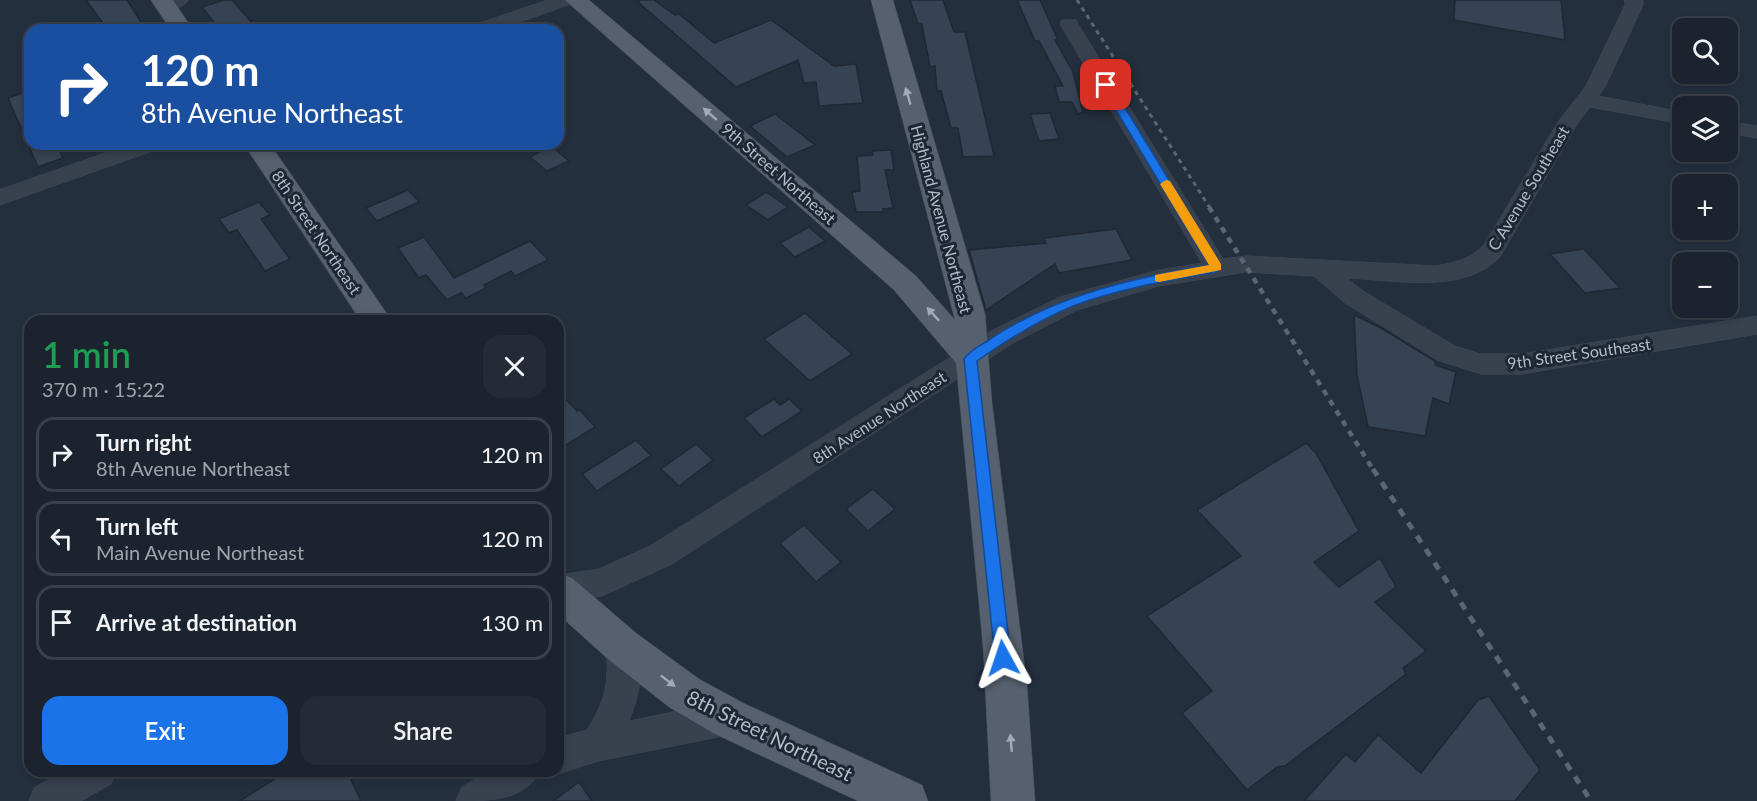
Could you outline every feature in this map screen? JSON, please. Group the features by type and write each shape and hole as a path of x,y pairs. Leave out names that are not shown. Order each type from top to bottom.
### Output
{"main road":[{"name":"9th Street Northeast","path":"576,0 905,283 971,359"},
{"name":"Highland Avenue Northeast","path":"882,0 970,315 971,359 992,537 1012,759 1013,801"},
{"path":"169,2 179,24"},
{"name":"8th Street Northeast","path":"261,150 373,315"},
{"name":"8th Street Northeast","path":"564,595 622,646 684,693 728,718 906,801"}],"street":[{"path":"496,24 565,0"},
{"name":"C Avenue Southeast","path":"1246,264 1436,274 1464,269 1481,262 1501,238 1528,186 1568,122 1587,100 1608,62 1634,5 1634,0"},
{"path":"1069,24 1216,267"},
{"path":"1587,100 1672,116"},
{"path":"1738,129 1757,132"},
{"path":"0,198 134,150"},
{"name":"8th Avenue Northeast","path":"564,589 602,582 661,555 1004,336 1069,303 1158,278 1246,264"},
{"name":"9th Street Southeast","path":"1320,268 1354,297 1446,353 1480,364 1522,364 1757,325"},
{"path":"598,744 615,717 622,698 625,671 622,646"},
{"path":"564,754 598,744 728,718"},
{"path":"47,801 88,777"},
{"path":"474,801 512,777"}],"building":[{"path":"86,0 127,0 142,24 104,24"},
{"path":"224,0 232,0 252,23 215,24 202,7"},
{"path":"654,0 675,15 679,14 714,43 771,20 834,66 856,64 863,103 819,106 816,82 804,83 798,60 736,87 638,2"},
{"path":"910,0 943,0 954,32 965,32 994,156 963,157 958,128 951,128 941,91 937,91 935,66 930,67 922,24 918,24"},
{"path":"1017,0 1040,0 1058,40 1055,40 1073,72 1083,112 1078,114 1072,102 1059,102 1055,86 1063,86 1039,41 1035,41"},
{"path":"1455,0 1561,0 1565,40 1454,20"},
{"path":"24,92 24,135 8,98"},
{"path":"1050,113 1059,139 1039,141 1030,114"},
{"path":"775,114 815,145 787,157 750,126"},
{"path":"31,150 59,150 63,158 38,167"},
{"path":"543,150 556,150 569,161 547,171 530,157"},
{"path":"891,150 894,170 885,170 893,208 883,209 883,212 856,212 852,192 860,191 857,156 873,155 872,151"},
{"path":"408,190 419,202 377,221 366,208"},
{"path":"766,192 788,207 768,220 746,205"},
{"path":"259,202 270,215 261,219 290,259 265,271 237,230 229,233 219,219"},
{"path":"809,227 825,241 795,257 780,243"},
{"path":"1116,229 1132,260 1059,273 1055,264 986,310 969,250 1046,243 1044,238"},
{"path":"424,237 454,278 530,241 548,260 515,276 511,271 484,285 486,288 466,298 461,293 447,300 426,275 419,278 398,248"},
{"path":"1584,249 1620,288 1585,293 1550,254"},
{"path":"805,313 852,354 810,381 764,339"},
{"path":"1354,315 1381,328 1435,361 1435,365 1456,372 1449,404 1433,398 1425,436 1368,427 1357,375"},
{"path":"564,397 577,411 580,410 595,427 564,446"},
{"path":"774,399 780,405 789,399 802,411 762,437 744,418"},
{"path":"636,440 651,456 597,491 582,474"},
{"path":"1306,443 1316,453 1359,531 1314,562 1339,587 1380,558 1396,587 1375,602 1426,651 1403,668 1406,674 1285,766 1277,767 1247,790 1182,713 1212,691 1147,616 1241,556 1197,510"},
{"path":"696,444 713,460 679,486 661,469"},
{"path":"873,489 895,509 868,531 846,509"},
{"path":"804,525 841,562 816,582 780,543"},
{"path":"1489,696 1540,770 1515,801 1304,801 1346,754 1355,762 1378,735 1421,773 1478,700"},
{"path":"278,777 350,777 361,801 240,801"},
{"path":"579,782 592,801 553,801"}],"railway":[{"path":"1077,0 1210,208"},
{"path":"1209,207 1374,471"},
{"path":"1373,469 1591,801"}],"slow traffic":[{"path":"1159,278 1216,267 1166,184"}],"route":[{"path":"1003,658 992,537 971,359 1004,336 1069,303 1158,278 1216,267 1106,85"}]}
